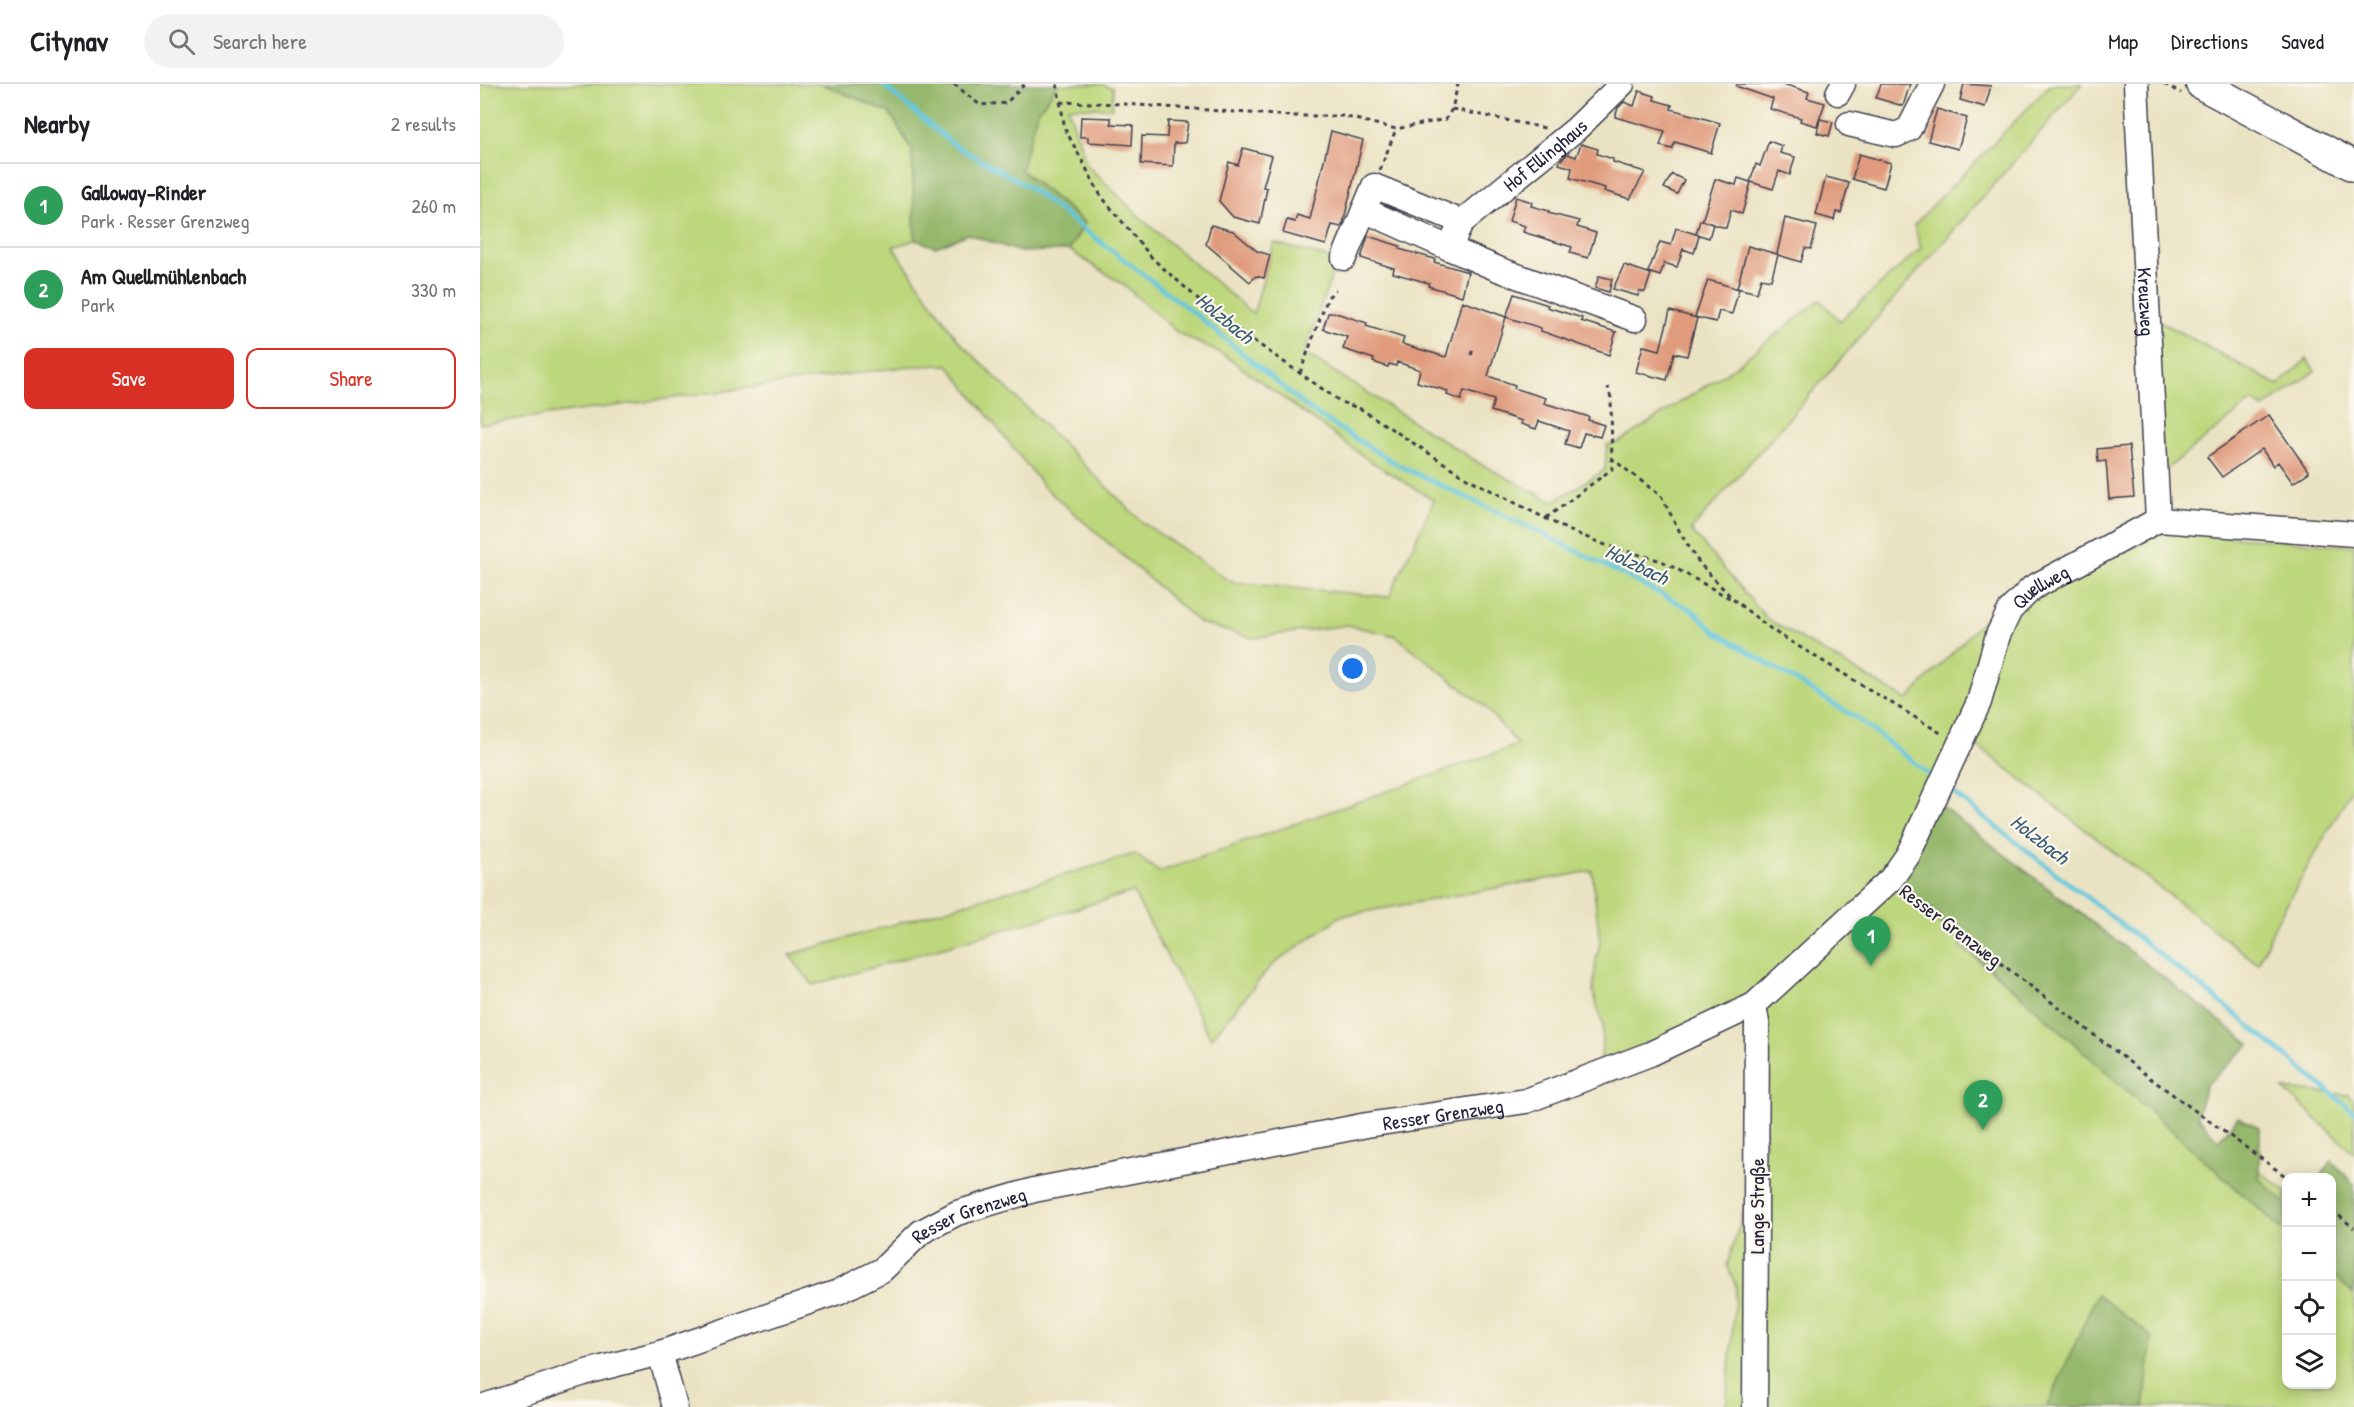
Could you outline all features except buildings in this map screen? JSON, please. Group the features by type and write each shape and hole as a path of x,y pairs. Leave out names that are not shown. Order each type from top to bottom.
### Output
{"main road":[{"path":"2201,84 2354,166"}],"street":[{"name":"Hof Ellinghaus","path":"1449,248 1462,222 1570,133 1622,84"},
{"path":"1849,124 1896,135 1909,129 1932,84"},
{"name":"Kreuzweg","path":"2136,84 2157,520"},
{"path":"1344,258 1374,186 1462,222"},
{"path":"1364,210 1498,269 1635,319"},
{"path":"2157,520 2354,534"},
{"name":"Quellweg","path":"1891,879 1908,855 1979,702 1998,635 2010,610 2032,588 2157,520"},
{"name":"Resser Grenzweg","path":"481,1407 590,1371 660,1353 838,1292 882,1270 921,1232 957,1213 1034,1190 1367,1125 1526,1101 1650,1054 1754,1005 1891,879"},
{"name":"Lange Straße","path":"1754,1005 1757,1023 1755,1407"},
{"path":"660,1353 675,1407"}],"path":[{"path":"954,84 980,105 1006,103 1025,84"},
{"path":"1057,84 1065,129 1101,196 1153,259 1214,313 1341,402 1361,409 1467,478 1568,530 1608,546 1662,561 1735,601"},
{"path":"1060,102 1290,116 1343,116 1396,129 1446,119 1452,109 1458,84"},
{"path":"1452,109 1570,133"},
{"path":"1374,186 1396,129"},
{"path":"1300,373 1328,297 1336,290"},
{"path":"1471,355 1473,349"},
{"path":"1546,518 1612,469 1611,398 1608,387"},
{"path":"1611,458 1661,496 1700,564 1735,601 1774,632 1909,712 1958,744"},
{"name":"Resser Grenzweg","path":"1891,879 2150,1078 2282,1174"},
{"path":"2336,1214 2354,1228"}],"green space":[{"path":"480,84 822,84 890,113 912,150 915,240 893,247 958,340 1142,522 1231,582 1389,597 1434,500 1370,461 1224,355 1178,333 1124,285 1069,250 1085,223 1021,170 1037,112 1058,84 1100,84 1113,88 1112,108 1068,107 1087,165 1144,221 1253,314 1274,243 1332,259 1335,267 1304,353 1479,463 1553,502 1605,470 1607,445 1619,442 1732,369 1820,300 1840,321 1921,248 1914,225 2051,84 2082,84 1691,530 1767,619 1907,700 2019,583 2036,592 2156,534 2167,532 2354,546 2354,785 2276,923 2258,964 1970,740 1896,890 1963,941 1960,946 2116,1069 2282,1188 2282,1389 2336,1389 2336,1229 2354,1244 2354,1407 1726,1407 1736,1286 1727,1265 1765,1143 1758,1009 1614,1081 1612,1058 1601,1059 1603,1024 1593,992 1600,943 1592,871 1341,916 1271,966 1211,1039 1133,892 813,985 789,955 1135,854 1159,872 1518,745 1485,707 1396,636 1347,625 1252,638 1200,623 1044,487 948,365 910,366 480,424"},
{"path":"822,84 1058,84 1037,113 1021,170 1085,223 1069,250 1020,252 968,234 936,247 915,240 912,150 890,113"},
{"path":"2150,316 2278,385 2307,359 2315,371 2263,408 2252,401 2164,471"},
{"path":"1935,801 2250,1044 2206,1085 2197,1116 2218,1141 2238,1117 2260,1128 2259,1178 2282,1200 2282,1229 1961,942 1894,876"},
{"path":"2283,1089 2348,1095 2354,1101 2354,1153"},
{"path":"2332,1161 2354,1184 2354,1294 2336,1278 2336,1173 2323,1173"},
{"path":"2097,1294 2152,1337 2144,1407 2047,1407"}],"waterway":[{"name":"Holzbach","path":"882,84 954,145 1027,186 1198,316 1310,410 1398,465 1541,533 1694,611 1713,630 1858,719 1934,778"},
{"name":"Holzbach","path":"1948,789 2213,996 2354,1112"}],"place":[{"name":"Galloway-Rinder","path":"1871,966"},
{"name":"Am Quellmühlenbach","path":"1983,1130"}]}
